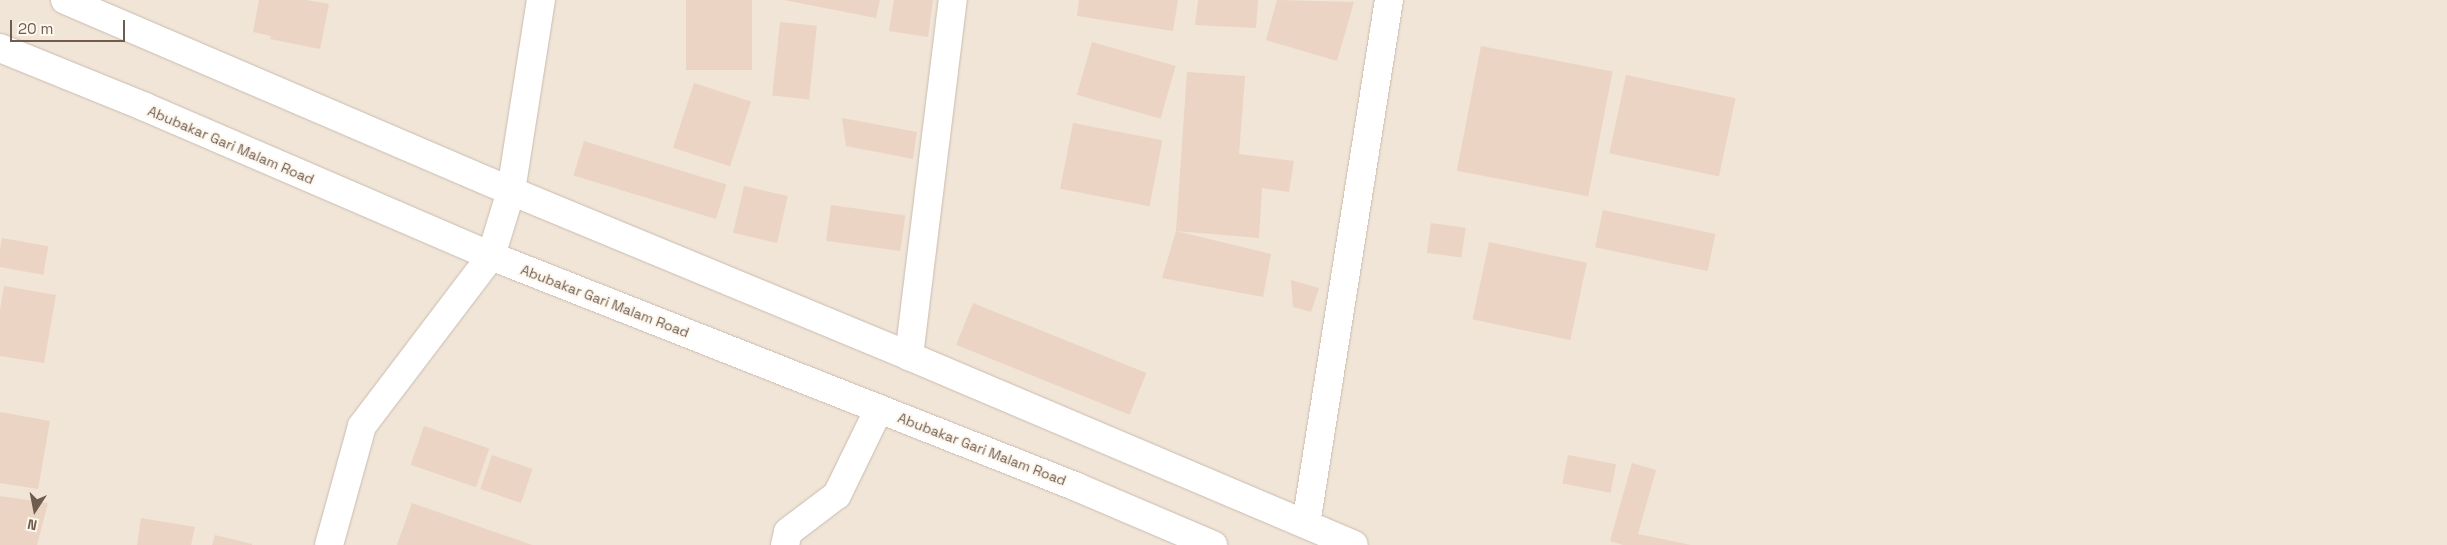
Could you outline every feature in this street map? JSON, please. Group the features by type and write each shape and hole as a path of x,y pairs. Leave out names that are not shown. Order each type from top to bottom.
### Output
{"street":[{"path":"65,0 92,5 511,191 909,356 1354,545"},
{"path":"329,545 362,426 490,256 511,191 541,0"},
{"path":"909,356 953,0"},
{"path":"1306,524 1388,0"},
{"name":"Abubakar Gari Malam Road","path":"0,48 145,107 490,256 1077,487 1213,545"},
{"path":"784,545 788,532 837,495 879,409"}],"shaded area":[{"path":"0,0 2447,0 2447,545 0,545"}],"building":[{"path":"259,0 306,0 329,4 320,49 270,39 271,36 253,32"},
{"path":"686,0 752,0 752,70 686,70"},
{"path":"784,0 880,0 876,18"},
{"path":"894,0 933,0 928,37 889,31"},
{"path":"1079,0 1178,0 1173,31 1077,16"},
{"path":"1198,0 1258,0 1256,28 1195,25"},
{"path":"1277,0 1354,2 1337,61 1266,40"},
{"path":"780,22 817,26 809,99 772,96"},
{"path":"1092,42 1176,66 1160,119 1077,95"},
{"path":"1481,46 1613,72 1588,196 1457,171"},
{"path":"1187,72 1245,76 1239,154 1294,161 1289,192 1262,188 1259,238 1176,231"},
{"path":"1626,75 1736,98 1719,177 1609,153"},
{"path":"694,83 751,102 730,166 673,148"},
{"path":"842,118 917,132 913,159 846,146"},
{"path":"1073,123 1162,140 1150,206 1060,189"},
{"path":"584,141 726,185 716,219 573,175"},
{"path":"744,186 788,196 777,243 733,233"},
{"path":"831,205 905,215 900,251 826,241"},
{"path":"1603,210 1715,234 1708,271 1595,247"},
{"path":"1431,223 1466,228 1461,258 1427,253"},
{"path":"1176,231 1271,254 1263,297 1162,278"},
{"path":"2,238 48,246 43,275 0,267"},
{"path":"1489,242 1587,263 1570,340 1473,319"},
{"path":"1291,280 1319,288 1311,312 1293,307"},
{"path":"4,286 56,295 44,363 0,356 0,310"},
{"path":"973,303 1146,373 1130,415 956,345"},
{"path":"0,412 50,421 38,489 0,483"},
{"path":"424,426 489,448 476,487 411,465"},
{"path":"492,455 533,469 521,503 480,489"},
{"path":"1568,455 1616,464 1611,493 1562,483"},
{"path":"1632,463 1656,470 1638,534 1691,545 1623,545 1610,541"},
{"path":"0,496 48,503 37,545 0,545"},
{"path":"412,503 532,545 397,545"},
{"path":"141,518 195,527 191,545 137,545"},
{"path":"215,535 252,544 252,545 212,545"}]}
